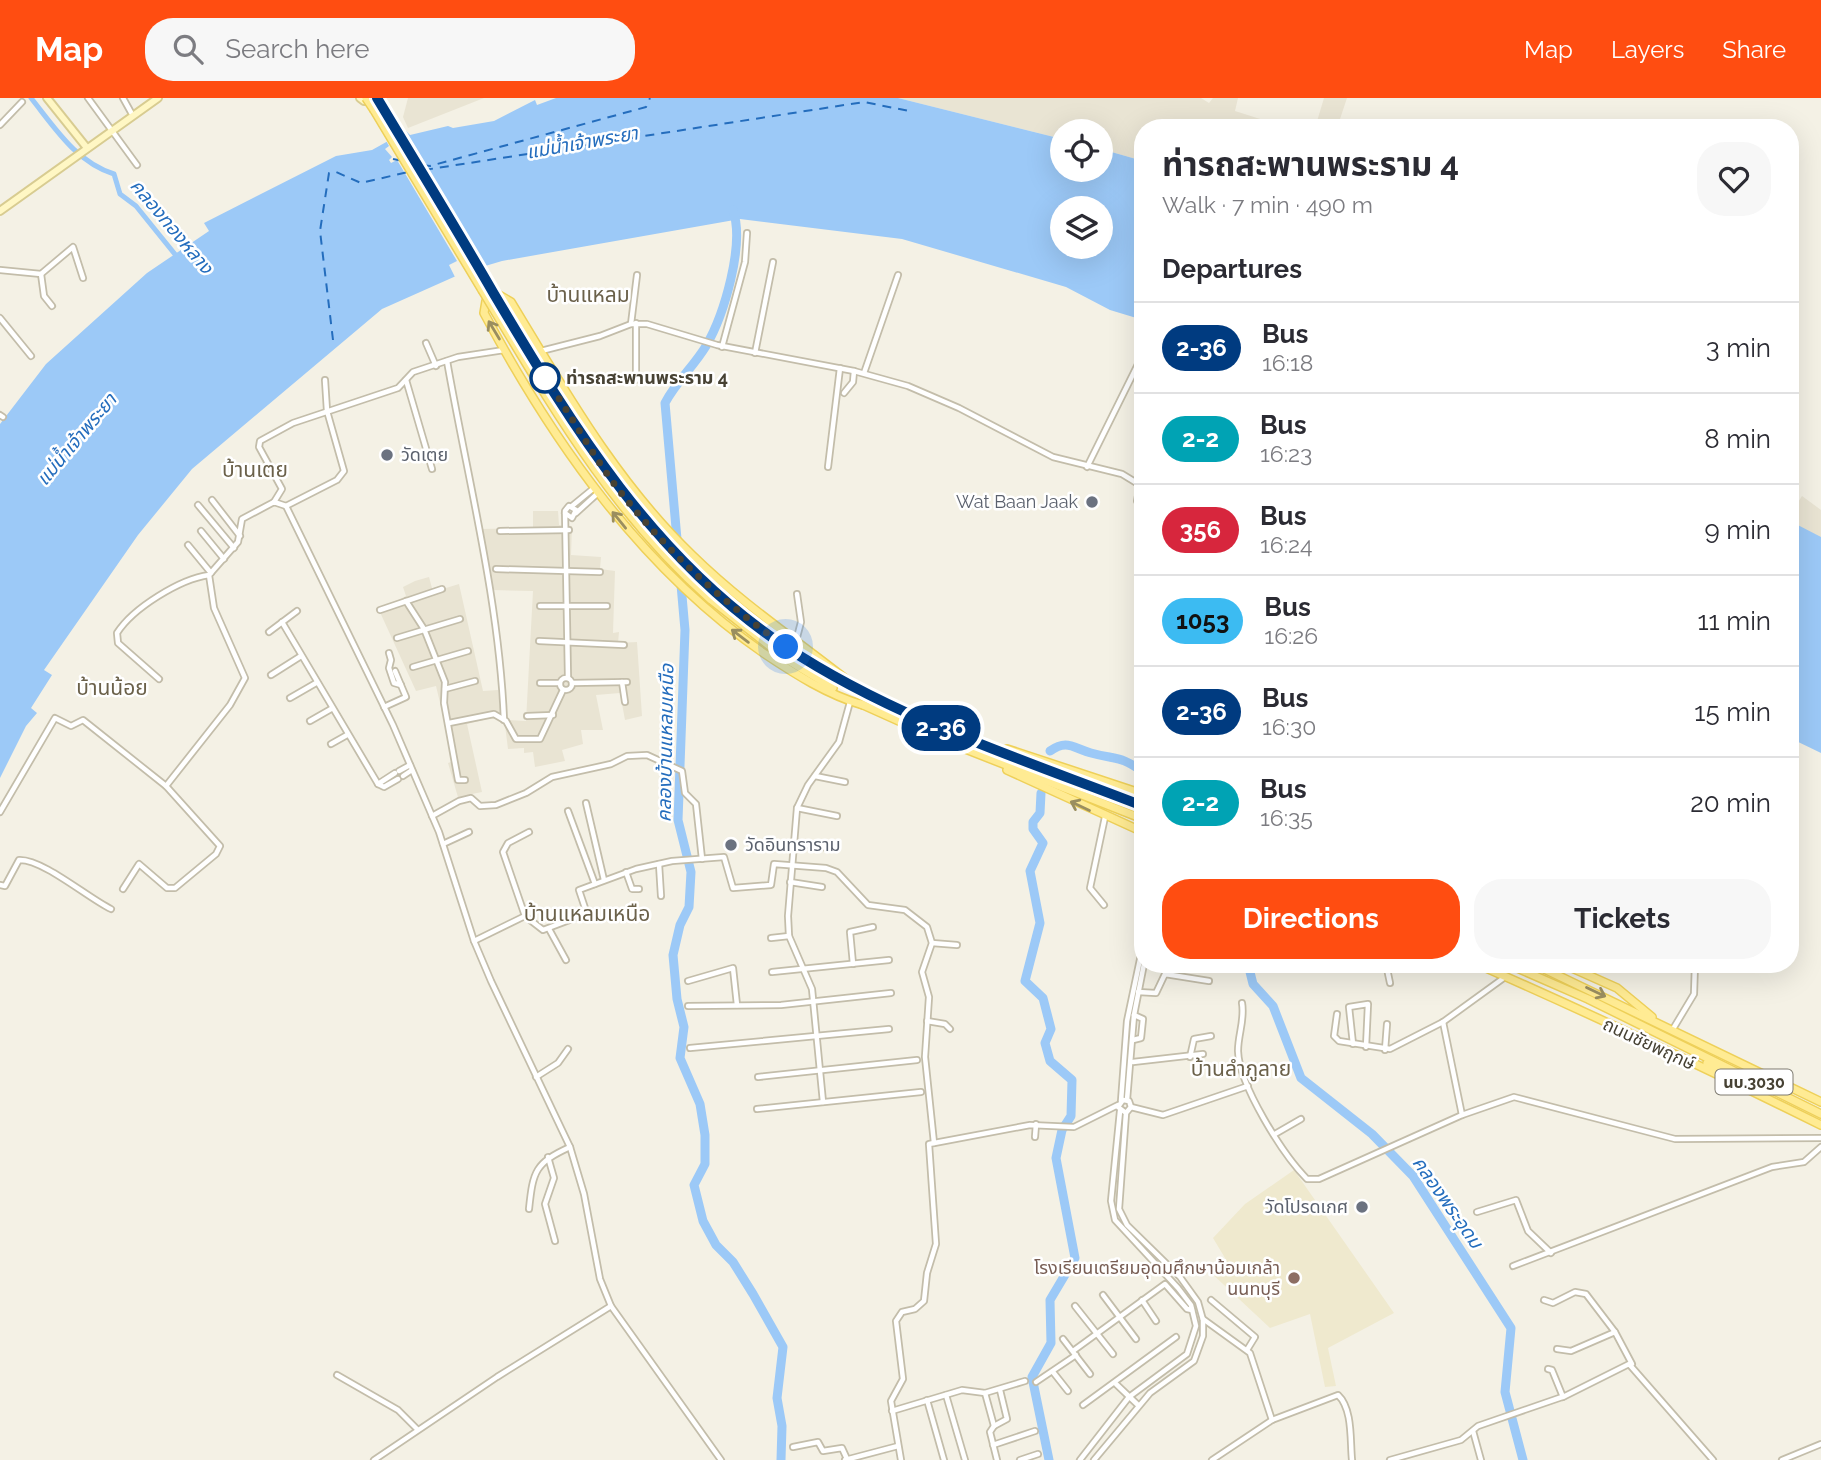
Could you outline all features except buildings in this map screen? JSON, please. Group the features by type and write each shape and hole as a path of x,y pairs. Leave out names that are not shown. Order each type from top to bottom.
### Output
{"main road":[{"path":"366,98 614,484 672,551 721,597 786,647 900,710 1134,803"},
{"path":"375,98 577,446 607,489 652,542 709,599 786,659 863,705 1134,814"},
{"path":"857,688 756,612 687,550 634,492 595,439 511,302 499,295 486,302 484,313 573,459 596,491 665,570 727,626 788,670 850,702 863,705"},
{"path":"573,459 583,466 596,462 599,449 595,439"},
{"path":"975,741 1038,757 1134,791"},
{"path":"972,751 1105,817 1134,828"},
{"name":"ถนนชัยพฤกษ์","path":"1496,973 1703,1070 1745,1086 1821,1125"},
{"name":"ถนนชัยพฤกษ์","path":"1527,973 1821,1114"},
{"name":"ถนนชัยพฤกษ์","path":"1554,973 1656,1020 1821,1102"},
{"name":"ถนนชัยพฤกษ์","path":"1592,973 1617,988 1656,1020"},
{"path":"1688,1049 1745,1086"}],"street":[{"path":"47,98 84,150"},
{"path":"88,98 137,164"},
{"path":"123,98 133,116"},
{"path":"0,211 158,98"},
{"path":"360,98 364,101 375,98"},
{"path":"0,125 22,102"},
{"path":"719,346 743,271 747,233"},
{"path":"0,270 41,274 73,247 83,278"},
{"path":"755,353 773,262"},
{"path":"41,274 44,296 52,306"},
{"path":"636,380 633,323 637,275"},
{"path":"864,373 898,275"},
{"path":"0,318 31,356"},
{"path":"541,351 600,336 633,323 661,327 719,346 864,373 937,398 1040,450 1087,467 1127,476 1134,481"},
{"path":"426,342 436,366"},
{"path":"159,680 118,643 117,633 130,615 141,611 181,581 210,574 234,548 240,537 242,519 274,502 282,489 259,443 293,423 398,387 413,372 447,361 506,350"},
{"path":"447,361 460,442 493,593 504,720"},
{"path":"828,467 840,369"},
{"path":"844,393 853,382 854,371"},
{"path":"1087,467 1134,372"},
{"path":"274,502 286,506 337,480 345,471 327,411 325,380"},
{"path":"406,380 432,469"},
{"path":"563,690 569,689 570,681 565,513 571,506 596,491"},
{"path":"567,532 572,517 596,491"},
{"path":"212,500 240,537"},
{"path":"198,505 234,548"},
{"path":"286,506 384,706 443,844 474,941 570,1147 584,1194 600,1279 611,1306 661,1380 721,1460"},
{"path":"571,506 576,513"},
{"path":"565,513 572,517"},
{"path":"201,531 224,559"},
{"path":"500,531 567,532"},
{"path":"166,786 230,705 245,678 214,608 210,574 188,545"},
{"path":"496,569 600,572"},
{"path":"380,610 443,589"},
{"path":"797,594 801,622 797,643"},
{"path":"406,601 424,629 443,675 456,758 456,776 458,780 465,780"},
{"path":"540,606 607,606"},
{"path":"269,632 297,611"},
{"path":"397,638 460,619"},
{"path":"282,622 331,709 380,786 411,767"},
{"path":"539,640 624,645"},
{"path":"414,667 468,652"},
{"path":"389,653 391,660 388,668 394,683 401,685"},
{"path":"271,675 302,656"},
{"path":"384,706 406,697 395,671"},
{"path":"445,689 475,681"},
{"path":"540,683 624,682 625,702"},
{"path":"290,698 316,683"},
{"path":"559,683 563,690"},
{"path":"449,723 494,714 504,720 516,739 534,740 544,735 563,690"},
{"path":"823,1102 814,1002 789,936 790,882 797,808 839,742 850,702"},
{"path":"310,721 331,709"},
{"path":"527,716 553,715"},
{"path":"0,812 55,718 71,726 83,720 166,786 217,840 218,852 175,888 167,888 139,864 123,889"},
{"path":"331,744 347,735"},
{"path":"432,816 470,798 480,806 496,805 526,793 552,777 611,764 627,755 647,755 679,770 685,793 696,804 702,859"},
{"path":"815,776 845,782"},
{"path":"586,803 604,880"},
{"path":"797,808 837,816"},
{"path":"568,811 595,884"},
{"path":"1104,905 1090,888 1105,817"},
{"path":"443,844 469,832"},
{"path":"529,832 508,843 503,852 525,916 539,928 549,929 583,914 579,890 626,872 659,864 702,859 726,858 733,888 767,887 774,880 774,864 792,864 837,872 868,905 905,910 927,928 932,943 922,967 929,997 926,1069 934,1143"},
{"path":"794,843 829,848"},
{"path":"0,885 5,886 19,860 25,860 57,875 111,909"},
{"path":"659,864 661,896"},
{"path":"626,872 632,890 639,889"},
{"path":"790,882 822,887"},
{"path":"474,941 525,916"},
{"path":"853,964 850,932 873,928"},
{"path":"549,929 566,960"},
{"path":"771,938 789,936"},
{"path":"932,943 957,945"},
{"path":"772,972 889,960"},
{"path":"688,981 733,968 737,1005"},
{"path":"1094,1460 1138,1405 1194,1361 1203,1336 1203,1320 1198,1302 1180,1277 1122,1217 1118,1200 1127,1021 1137,973"},
{"path":"1080,1460 1129,1397 1188,1354 1193,1342 1196,1318 1192,1310 1148,1252 1119,1227 1112,1211 1122,1106 1132,1062 1134,1015 1142,973"},
{"path":"1388,973 1390,983"},
{"path":"1673,1029 1694,994 1695,973"},
{"path":"1139,992 1156,993 1165,974 1209,981"},
{"path":"1336,1014 1334,1036 1339,1041 1385,1050 1443,1022 1505,977"},
{"path":"688,1006 814,1002 891,993"},
{"path":"1242,1003 1244,1022 1238,1054 1248,1086 1259,1111 1307,1179 1319,1179 1462,1115 1514,1097 1675,1139 1821,1138"},
{"path":"1353,1044 1349,1007 1368,1004 1366,1046"},
{"path":"927,1021 945,1024 950,1029"},
{"path":"1443,1022 1462,1115"},
{"path":"1385,1050 1387,1024"},
{"path":"690,1048 889,1029"},
{"path":"1191,1056 1194,1039 1211,1036"},
{"path":"536,1077 558,1063 568,1049"},
{"path":"1132,1062 1203,1054"},
{"path":"758,1076 918,1060"},
{"path":"901,1460 891,1399 903,1379 896,1321 902,1312 921,1306 925,1301 927,1273 936,1244 929,1144 1037,1124 1074,1127 1122,1106 1163,1115 1248,1086"},
{"path":"758,1109 921,1092"},
{"path":"1275,1133 1301,1119"},
{"path":"1035,1137 1037,1124"},
{"path":"529,1209 534,1178 543,1160 570,1147"},
{"path":"1513,1266 1772,1167 1804,1162 1821,1147"},
{"path":"548,1157 554,1178 547,1193 545,1209 555,1241"},
{"path":"1477,1212 1516,1200 1528,1231 1551,1253"},
{"path":"1036,1382 1053,1372 1095,1334 1171,1279"},
{"path":"1165,1284 1192,1310"},
{"path":"1544,1300 1553,1303 1581,1292 1591,1300 1615,1332 1632,1364 1713,1460"},
{"path":"1103,1295 1136,1339"},
{"path":"1142,1300 1156,1321"},
{"path":"1212,1300 1255,1337 1247,1350"},
{"path":"374,1460 611,1306"},
{"path":"1075,1306 1113,1354"},
{"path":"1196,1318 1247,1350 1272,1420"},
{"path":"1557,1349 1571,1351 1615,1332"},
{"path":"1083,1405 1116,1384 1176,1336"},
{"path":"1063,1339 1090,1374"},
{"path":"1390,1460 1461,1440 1493,1420 1563,1397 1621,1365 1632,1364"},
{"path":"1548,1369 1552,1370 1563,1397"},
{"path":"1053,1372 1068,1391"},
{"path":"337,1375 398,1410 418,1429"},
{"path":"892,1411 962,1390 985,1393 1025,1381"},
{"path":"1116,1384 1138,1405"},
{"path":"997,1460 990,1432 994,1426 1007,1419 1000,1390"},
{"path":"985,1393 994,1426"},
{"path":"946,1395 965,1460"},
{"path":"1212,1460 1272,1420 1338,1395 1343,1400 1350,1429 1352,1460"},
{"path":"927,1401 944,1460"},
{"path":"993,1445 1035,1431"},
{"path":"1473,1431 1480,1460"},
{"path":"1102,1433 1111,1440"},
{"path":"793,1447 818,1442 823,1451 842,1448 846,1460 898,1446"},
{"path":"1782,1460 1821,1444"},
{"path":"1020,1460 1038,1454"}],"shaded area":[{"path":"408,98 484,98 408,128 403,117"},
{"path":"898,98 1201,98 1209,103 1213,98 1238,98 1235,111 1260,119 1134,119 1134,158 1113,152 1113,119 1050,119 1050,136"},
{"path":"1324,98 1347,98 1340,119 1318,119"},
{"path":"1802,496 1821,510 1821,555 1799,540 1799,501"},
{"path":"533,511 558,511 559,525 572,526 571,555 601,557 600,569 615,571 613,633 619,632 618,643 637,642 642,716 625,720 620,693 596,695 603,730 581,730 583,744 562,750 565,761 535,767 533,752 524,753 524,748 508,749 505,725 500,720 491,718 467,724 482,792 472,794 460,804 448,763 454,761 436,686 416,691 379,610 406,596 403,587 415,581 429,577 433,592 459,584 483,691 498,690 501,715 506,720 526,721 533,591 493,590 480,529 533,528"},
{"name":"โรงเรียนเตรียมอุดมศึกษาน้อมเกล้า นนทบุรี","path":"1294,1170 1394,1313 1328,1348 1336,1386 1325,1387 1310,1314 1270,1328 1208,1270 1225,1258 1213,1238 1245,1204"}],"water":[{"name":"แม่น้ำเจ้าพระยา","path":"556,98 898,98 1050,136 1050,182 1113,182 1113,152 1134,158 1134,317 1110,310 1066,287 902,239 740,219 502,261 465,272 382,309 192,469 138,535 44,670 52,675 31,708 37,713 26,726 0,778 0,424 46,364 147,273 209,231 204,223 336,156 372,150 406,131 410,135 448,126 453,128 494,121 535,100 537,105"},
{"path":"1799,526 1821,537 1821,753 1799,742"}],"pier":[{"path":"404,128 487,268 455,277 449,265 457,261 397,160 391,163 389,160 392,157 385,149 389,146 385,139"}],"waterway":[{"name":"คลองทองหลาง","path":"31,98 77,153 114,174 120,194 136,206 178,258"},
{"name":"คลองบ้านแหลมเหนือ","path":"733,210 736,225 734,260 720,317 706,346 665,403 685,630 678,820 691,872 689,907 680,925 673,955 677,999 684,1027 680,1058 700,1104 705,1135 705,1164 694,1185 703,1221 716,1245 733,1262 783,1347 777,1398 782,1426 781,1460"},
{"path":"1050,751 1066,745 1123,760 1134,766"},
{"path":"1041,793 1040,813 1033,822 1033,829 1043,843 1030,871 1040,923 1025,981 1043,998 1051,1029 1045,1043 1050,1061 1072,1080 1071,1116 1062,1130 1056,1158 1075,1258 1050,1300 1051,1343 1032,1377 1049,1460"},
{"name":"คลองพระอุดม","path":"1250,973 1253,984 1273,1006 1301,1078 1372,1134 1413,1176 1511,1328 1505,1392 1523,1460"}],"ferry route":[{"path":"422,165 430,166 646,107 650,98"},
{"path":"424,170 864,102 909,111"},
{"path":"393,159 403,161"},
{"path":"333,340 320,231 329,173 336,172 361,183 408,172"}],"bus line":[{"name":"2-36","path":"377,98 583,439 641,517 704,582 786,647 881,701 937,726 1134,803"}],"place":[{"name":"ท่ารถสะพานพระราม 4","path":"545,378"},
{"name":"วัดเตย","path":"387,455"},
{"name":"Wat Baan Jaak","path":"1092,502"},
{"name":"วัดอินทราราม","path":"731,845"},
{"name":"วัดโปรดเกศ","path":"1362,1207"},
{"name":"โรงเรียนเตรียมอุดมศึกษาน้อมเกล้า นนทบุรี","path":"1294,1278"}],"district":[{"name":"บ้านแหลม","path":"588,295"},
{"name":"บ้านเตย","path":"255,470"},
{"name":"บ้านน้อย","path":"112,688"},
{"name":"บ้านแหลมเหนือ","path":"587,914"},
{"name":"บ้านลำภูลาย","path":"1241,1069"}],"route":[{"path":"545,378 614,484 641,517 688,567 721,597 786,647"}]}
